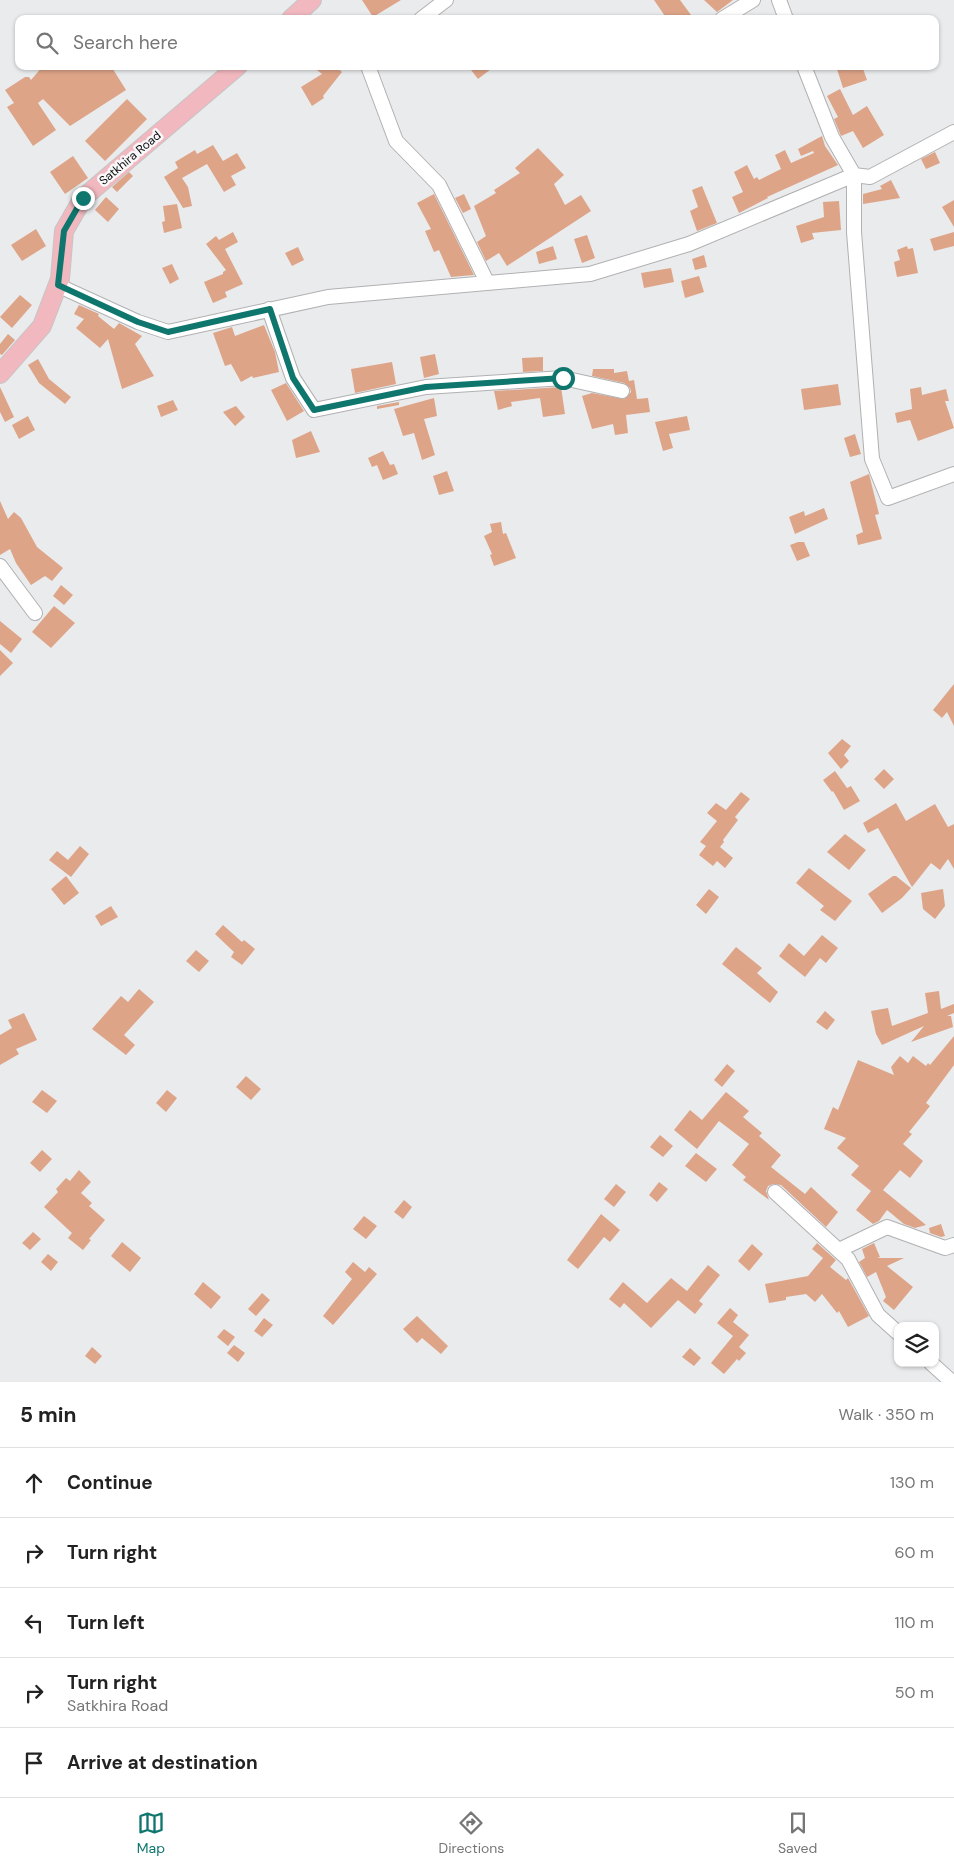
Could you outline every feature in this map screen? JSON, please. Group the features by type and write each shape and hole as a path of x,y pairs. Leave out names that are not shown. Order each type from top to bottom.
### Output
{"main road":[{"path":"295,15 312,0"},
{"name":"Satkhira Road","path":"0,374 42,326 58,285 64,231 83,198 233,70"}],"street":[{"path":"425,15 446,0"},
{"path":"729,15 753,0"},
{"path":"779,0 785,15"},
{"path":"369,70 396,141 439,185 487,282"},
{"path":"806,70 832,137 854,175 854,232 872,459 888,498 954,474"},
{"path":"58,285 138,322 168,332 328,297 590,274 689,244 854,175 870,177 954,132"},
{"path":"270,309 293,378 314,410 426,387 563,378 622,391"},
{"path":"0,566 35,613"},
{"path":"775,1192 848,1259 878,1315 894,1329"},
{"path":"839,1250 887,1227 945,1248 954,1245"},
{"path":"935,1367 952,1382"}],"building":[{"path":"362,0 401,0 376,15 372,15"},
{"path":"654,0 680,0 691,15 664,15"},
{"path":"704,0 733,0 717,12"},
{"path":"40,70 114,70 126,90 70,126 43,99 38,103 56,130 33,146 7,107 14,103 5,90 25,77 29,77 31,80"},
{"path":"317,70 340,70 342,72 323,96 324,98 312,106 301,87 322,74"},
{"path":"471,70 490,70 478,79"},
{"path":"837,70 863,70 867,80 843,88"},
{"path":"840,89 853,115 867,106 884,135 863,148 853,131 841,136 834,119 838,117 827,96"},
{"path":"127,99 147,119 105,161 85,141"},
{"path":"822,136 825,146 838,165 767,197 739,213 732,197 743,192 734,172 747,165 754,179 757,177 759,180 781,169 775,155 785,150 791,163 814,153 813,151 801,156 798,149"},
{"path":"213,145 223,161 237,153 246,168 231,176 236,185 224,192 207,164 182,178 188,187 192,206 183,208 164,177 178,168 175,162 195,150 197,154"},
{"path":"538,148 564,175 554,184 565,205 581,195 591,211 507,266 499,253 486,261 477,242 486,236 474,206 496,193 494,190 520,173 515,168"},
{"path":"935,152 940,163 926,169 921,159"},
{"path":"73,156 88,178 65,194 50,172"},
{"path":"129,172 133,176 117,192 112,187"},
{"path":"891,180 900,198 863,204 863,194 882,189 880,186"},
{"path":"702,186 717,223 697,231 690,211 698,207 692,190"},
{"path":"434,194 474,275 451,277 439,250 434,252 425,231 431,229 417,203"},
{"path":"464,194 471,209 463,213 455,198"},
{"path":"106,197 119,209 108,222 95,210"},
{"path":"954,200 954,227 942,207"},
{"path":"839,201 841,230 812,233 814,239 801,243 796,226 824,217 823,202"},
{"path":"177,204 182,228 164,233 162,222 165,221 163,206"},
{"path":"36,229 46,246 22,261 11,245"},
{"path":"233,232 238,242 225,249 243,284 225,292 227,297 213,303 204,282 223,274 226,270 206,244 216,236 219,240"},
{"path":"954,232 954,246 934,251 930,239"},
{"path":"587,235 595,258 582,263 574,239"},
{"path":"553,246 557,259 539,264 536,252"},
{"path":"907,246 908,249 913,248 918,273 897,277 894,262 900,260 897,250"},
{"path":"298,247 304,260 292,266 285,253"},
{"path":"704,255 707,267 695,270 692,259"},
{"path":"172,264 179,279 170,284 162,268"},
{"path":"671,268 674,282 644,288 641,273"},
{"path":"699,276 704,292 685,298 681,281"},
{"path":"20,295 32,305 12,328 0,317"},
{"path":"79,305 99,314 98,316 114,329 119,323 142,336 135,344 154,376 122,389 108,339 100,348 76,328 84,319 74,314"},
{"path":"264,325 275,352 279,372 253,378 252,376 241,382 231,364 225,366 213,333 232,327 235,336"},
{"path":"8,334 15,340 2,355 0,354 0,344"},
{"path":"435,354 439,374 424,378 420,357"},
{"path":"543,357 543,371 523,372 522,358"},
{"path":"38,359 49,379 71,397 65,404 39,383 28,365"},
{"path":"392,362 396,384 355,393 351,369"},
{"path":"593,369 614,369 614,373 627,371 629,381 634,380 637,399 648,398 650,412 626,415 628,433 615,435 613,424 592,429 582,396 592,393 624,399 631,392 630,388 624,383 592,376"},
{"path":"286,383 304,411 287,421 271,390"},
{"path":"838,384 841,405 804,410 801,389"},
{"path":"0,387 14,417 5,422 0,412"},
{"path":"561,387 565,414 543,417 540,398 511,402 512,406 498,410 494,391"},
{"path":"921,387 922,395 946,389 949,401 945,401 954,428 918,441 910,420 897,423 895,413 912,409 910,389"},
{"path":"434,398 437,416 424,419 435,455 422,460 414,433 403,436 394,409"},
{"path":"173,400 178,410 161,417 157,406"},
{"path":"399,402 399,405 377,409 377,406"},
{"path":"236,406 245,417 235,426 223,412"},
{"path":"28,416 35,430 19,439 12,425"},
{"path":"687,416 690,430 669,434 673,448 663,451 655,422"},
{"path":"311,431 320,452 296,458 292,440"},
{"path":"855,434 861,454 850,457 844,438"},
{"path":"383,451 390,465 394,464 398,474 383,480 377,465 372,467 368,458"},
{"path":"447,471 454,491 439,495 433,476"},
{"path":"869,474 879,514 875,515 882,539 858,545 856,535 863,532 850,482"},
{"path":"0,501 8,519 14,512 21,518 37,547 63,568 52,581 45,576 31,585 16,563 10,549 0,555"},
{"path":"824,508 828,519 795,534 789,517 804,511 805,516"},
{"path":"501,522 503,534 506,533 516,558 494,566 490,555 492,554 484,536 492,532 490,524"},
{"path":"804,542 810,556 797,561 790,545"},
{"path":"61,585 73,595 64,605 53,596"},
{"path":"54,606 75,623 51,648 32,632"},
{"path":"0,621 22,639 11,653 0,644"},
{"path":"0,650 13,663 0,676"},
{"path":"954,684 954,726 947,712 942,718 933,710"},
{"path":"842,739 851,746 844,755 849,761 841,769 828,753"},
{"path":"884,769 894,779 884,789 874,779"},
{"path":"835,771 847,788 851,786 860,801 844,810 833,791 823,780"},
{"path":"741,792 750,799 735,817 738,820 720,847 733,858 725,868 717,861 713,866 699,855 706,846 700,842 717,821 707,813 716,803 726,810"},
{"path":"896,803 906,821 935,804 948,827 954,824 954,869 948,859 940,870 931,863 912,887 878,828 868,833 863,823"},
{"path":"845,834 866,850 849,870 827,852"},
{"path":"80,846 89,854 71,877 49,860 57,851 68,860"},
{"path":"809,868 852,901 835,921 820,910 824,906 796,883"},
{"path":"66,876 79,893 64,905 51,889"},
{"path":"893,876 896,876 911,888 902,898 882,913 868,894"},
{"path":"709,889 719,897 706,914 696,905"},
{"path":"943,889 945,906 935,919 923,909 921,893"},
{"path":"111,906 118,917 101,926 95,916"},
{"path":"223,925 242,942 244,940 255,949 242,965 231,957 234,952 215,934"},
{"path":"822,935 838,948 826,963 820,958 805,977 779,956 789,943 804,956"},
{"path":"736,947 762,968 757,973 778,992 770,1003 722,964"},
{"path":"196,950 209,961 199,972 186,961"},
{"path":"139,989 154,1002 124,1035 135,1045 126,1055 92,1029 121,996 128,1002"},
{"path":"939,991 941,1009 954,1004 954,1013 947,1016 951,1016 953,1027 911,1042 924,1026 882,1045 876,1034 871,1011 888,1008 892,1026 928,1013 925,993"},
{"path":"825,1011 835,1020 827,1030 816,1022"},
{"path":"24,1013 37,1040 16,1049 19,1054 0,1065 0,1035 12,1028 8,1020"},
{"path":"954,1036 954,1065 926,1103 930,1106 909,1132 912,1134 903,1144 923,1161 910,1178 900,1170 883,1190 926,1225 915,1228 904,1224 887,1210 879,1221 873,1224 856,1210 871,1191 851,1175 859,1166 837,1148 846,1138 824,1129 833,1107 838,1110 858,1060 894,1075 891,1067 900,1056 908,1063 913,1056 926,1066 928,1063 930,1065"},
{"path":"727,1064 735,1071 722,1087 714,1080"},
{"path":"246,1076 261,1089 251,1100 236,1087"},
{"path":"42,1090 57,1101 47,1113 32,1102"},
{"path":"167,1090 177,1098 166,1112 156,1103"},
{"path":"726,1092 749,1111 743,1117 762,1133 759,1136 781,1155 771,1167 805,1194 811,1187 838,1212 826,1227 781,1185 773,1184 768,1186 766,1191 769,1200 743,1180 746,1177 732,1165 749,1144 719,1121 697,1149 674,1130 690,1110 702,1120"},
{"path":"660,1135 673,1146 663,1157 650,1147"},
{"path":"42,1150 52,1159 40,1172 30,1163"},
{"path":"696,1153 717,1169 706,1182 685,1166"},
{"path":"79,1170 91,1182 81,1193 92,1203 89,1206 105,1220 89,1239 91,1240 83,1250 68,1238 72,1233 44,1207 58,1192 56,1189 66,1178 70,1181"},
{"path":"659,1182 668,1189 657,1202 649,1195"},
{"path":"616,1184 626,1192 614,1207 604,1199"},
{"path":"404,1200 412,1207 403,1219 394,1212"},
{"path":"601,1214 620,1230 610,1242 604,1237 578,1269 567,1260"},
{"path":"364,1216 377,1226 366,1239 353,1229"},
{"path":"941,1224 945,1236 941,1237 930,1233 929,1228"},
{"path":"33,1232 41,1239 30,1250 22,1243"},
{"path":"122,1242 141,1258 130,1272 111,1256"},
{"path":"817,1243 836,1260 830,1267 846,1280 848,1278 869,1316 848,1327 839,1311 837,1313 822,1294 815,1302 806,1294 786,1297 786,1300 769,1303 765,1284 808,1276 823,1258 812,1249"},
{"path":"874,1243 880,1257 877,1258 904,1258 887,1266 913,1287 894,1310 883,1301 886,1297 876,1272 867,1277 859,1262 865,1258 862,1249"},
{"path":"752,1244 763,1254 749,1271 738,1261"},
{"path":"48,1254 58,1262 51,1271 41,1262"},
{"path":"353,1262 365,1272 369,1267 377,1274 333,1325 323,1316 352,1279 345,1272"},
{"path":"708,1265 720,1275 699,1301 703,1304 695,1314 678,1300 651,1328 624,1303 620,1308 609,1299 623,1282 647,1303 671,1278 687,1291"},
{"path":"203,1282 221,1297 211,1309 194,1294"},
{"path":"262,1293 270,1300 256,1316 248,1309"},
{"path":"730,1308 738,1315 733,1322 749,1335 739,1347 746,1353 739,1361 737,1359 724,1374 711,1363 733,1336 717,1323"},
{"path":"417,1316 448,1346 441,1354 422,1338 417,1343 403,1329"},
{"path":"264,1318 273,1325 262,1337 254,1331"},
{"path":"224,1329 235,1337 228,1346 217,1337"},
{"path":"234,1345 245,1353 238,1362 227,1353"},
{"path":"92,1347 102,1356 95,1364 85,1356"},
{"path":"690,1348 701,1358 694,1366 682,1357"}],"route":[{"path":"83,198 64,231 58,285 138,322 168,332 270,309 293,378 314,410 426,387 563,378"}]}
